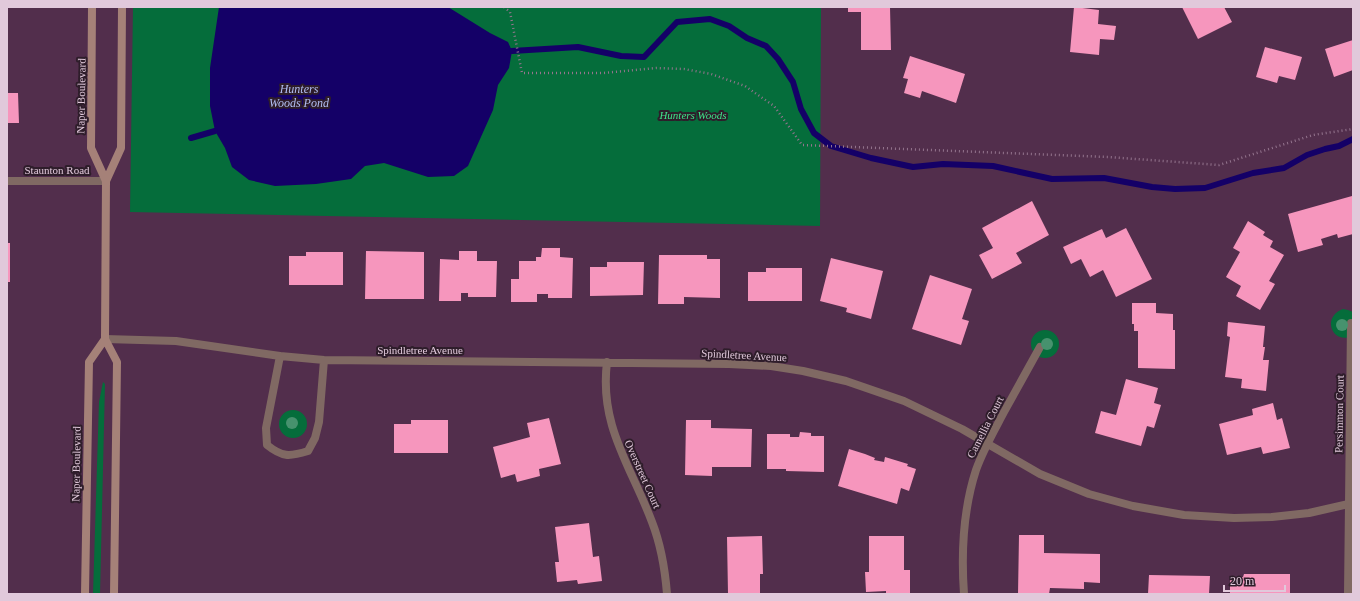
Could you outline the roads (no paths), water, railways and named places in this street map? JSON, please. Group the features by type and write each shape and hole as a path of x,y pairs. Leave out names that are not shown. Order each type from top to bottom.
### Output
{"main road":[{"name":"Naper Boulevard","path":"92,7 91,148 106,181"},
{"name":"Naper Boulevard","path":"114,594 117,362 105,339 106,181 121,148 122,7"},
{"name":"Naper Boulevard","path":"85,594 89,362 105,339"}],"street":[{"name":"Staunton Road","path":"7,181 106,181"},
{"name":"Persimmon Court","path":"1348,594 1351,504 1351,323"},
{"name":"Spindletree Avenue","path":"105,339 176,341 280,356 324,360 730,364 771,366 803,370 846,381 904,401 962,429 1040,474 1089,494 1133,506 1177,514 1234,518 1272,517 1309,513 1351,504"},
{"name":"Camellia Court","path":"964,594 962,568 963,539 967,503 976,470 987,444 1040,347"},
{"path":"280,356 266,428 267,444 277,453 294,456 308,451 315,438 319,422 324,360"},
{"name":"Overstreet Court","path":"607,362 605,379 606,400 611,424 617,445 652,522 662,553 666,574 667,594"}],"water":[{"name":"Hunters Woods Pond","path":"219,7 448,7 490,33 508,42 512,51 509,68 498,85 493,110 468,166 454,176 428,177 384,163 365,166 351,179 316,184 275,186 249,180 232,167 225,148 215,131 210,106 210,68"}],"waterway":[{"path":"512,51 578,47 621,56 644,57 677,22 710,19 729,26 747,38 766,46 778,59 793,82 801,109 814,133 831,146 871,158 913,167 943,164 993,166 1052,179 1104,178 1152,187 1175,189 1205,188 1253,173 1284,168 1307,155 1339,146 1353,139"},
{"path":"191,138 215,131"}],"park label":[{"name":"Hunters Woods","path":"693,115"}]}
